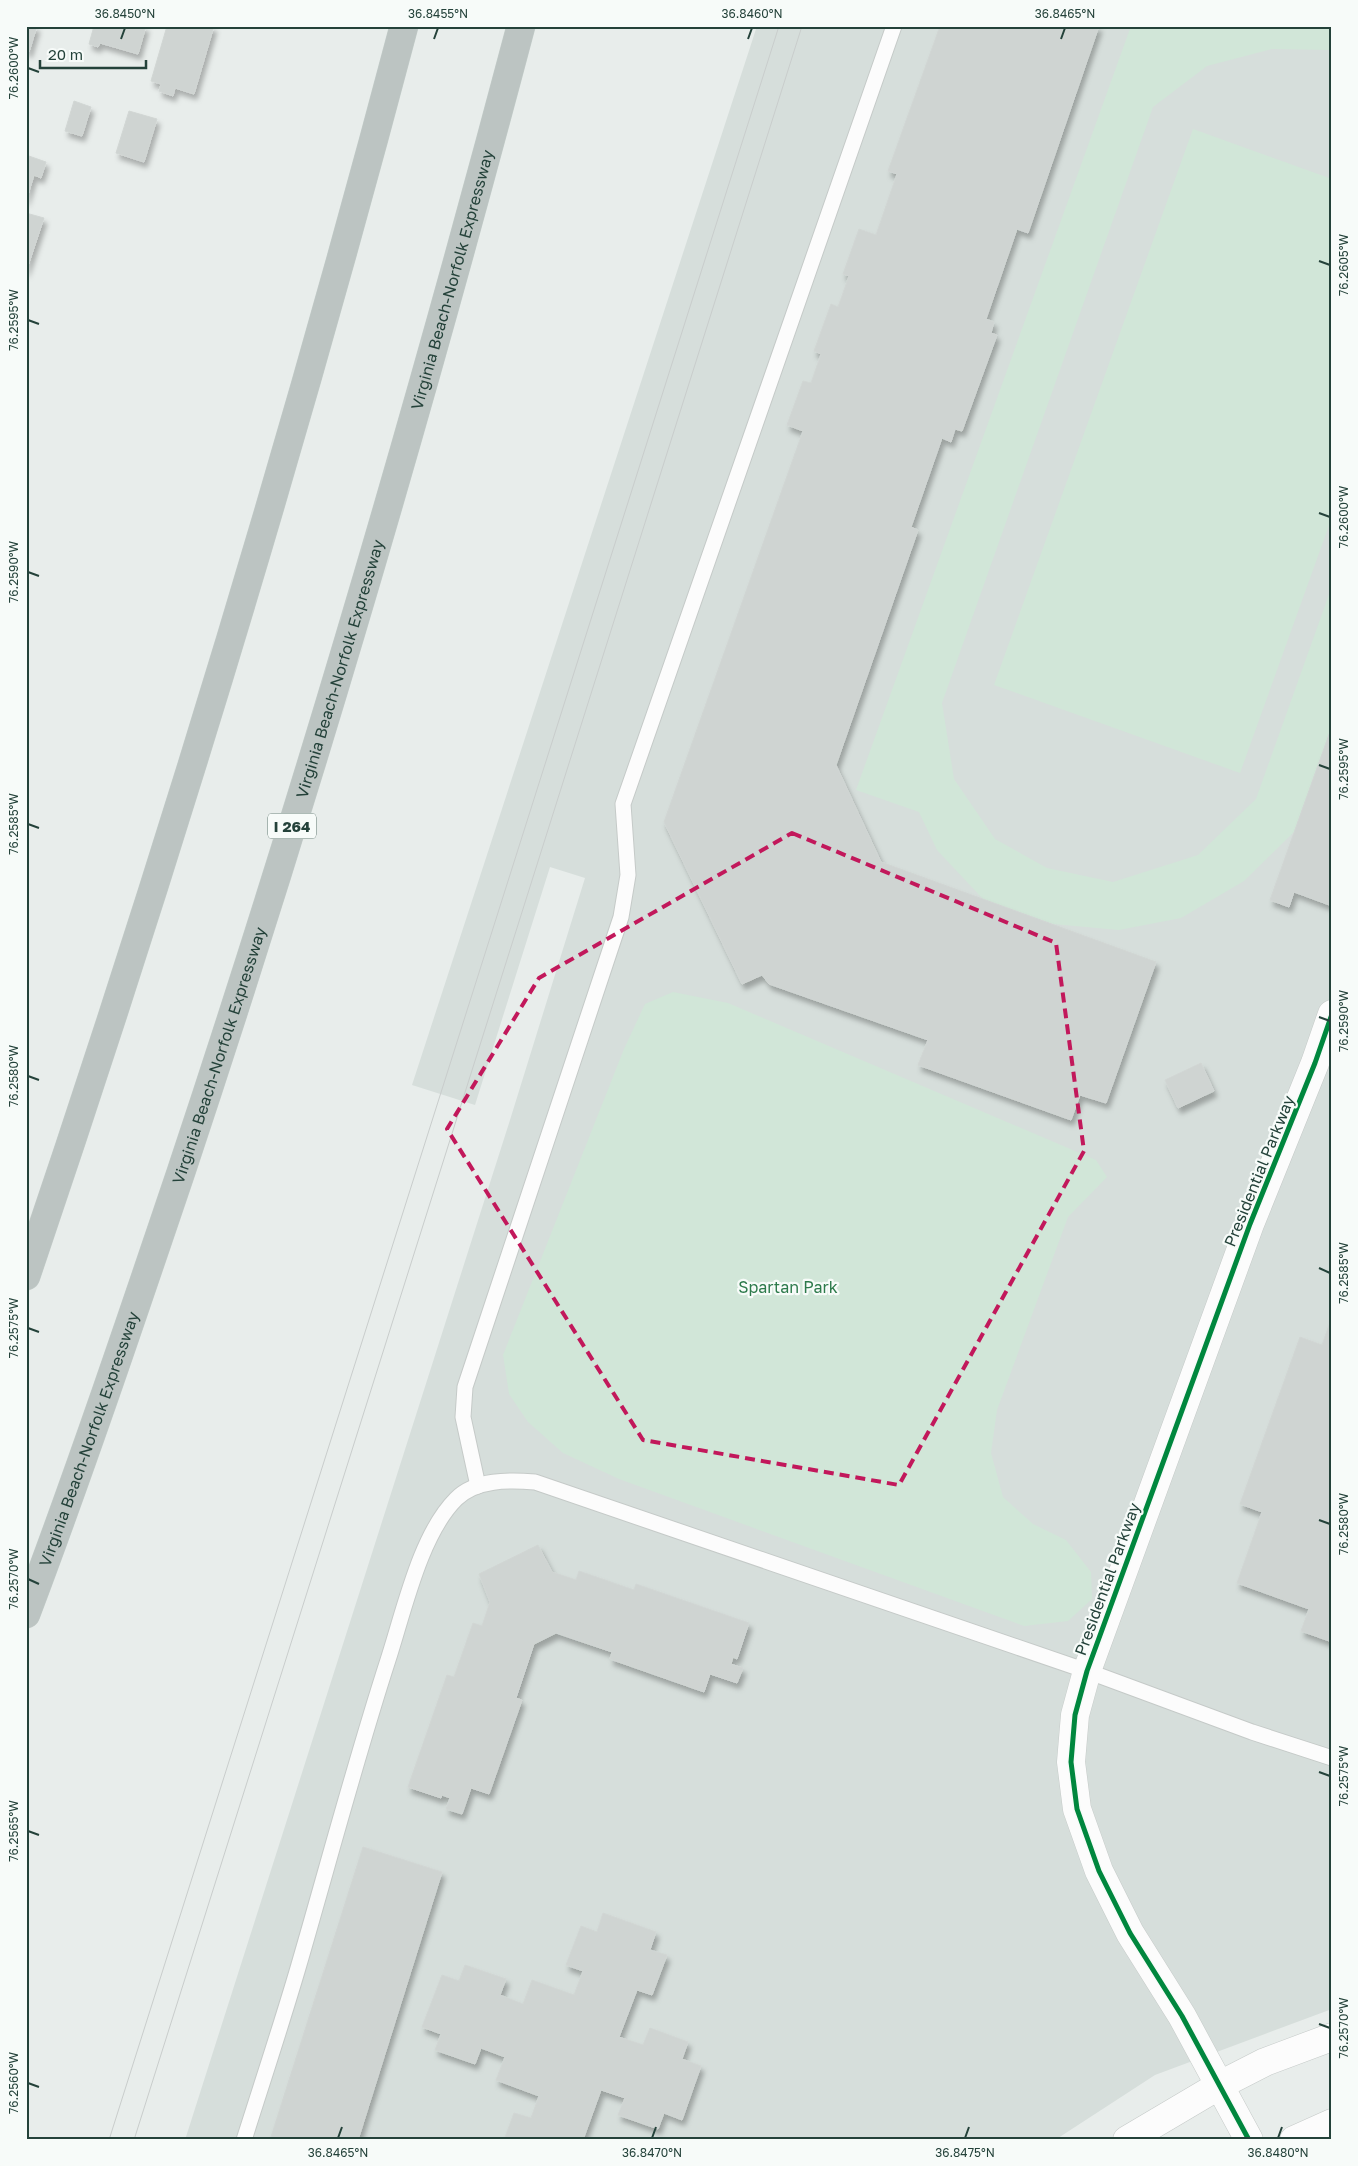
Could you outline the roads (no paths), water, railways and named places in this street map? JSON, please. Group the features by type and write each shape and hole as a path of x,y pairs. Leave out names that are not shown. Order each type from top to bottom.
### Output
{"highway":[{"path":"26,1276 139,938 214,696 293,427 404,26"},
{"name":"Virginia Beach-Norfolk Expressway","path":"26,1614 132,1316 266,910 383,522 521,26"}],"street":[{"name":"Presidential Parkway","path":"1250,2140 1182,2016 1126,1924 1098,1871 1077,1809 1071,1762 1075,1715 1087,1671 1250,1224 1323,1066 1332,1014"},
{"path":"1127,2140 1220,2085 1265,2062 1332,2038"},
{"path":"1294,2140 1332,2124"}],"lane":[{"path":"478,1486 463,1417 464,1387 621,917 628,875 623,804 894,26"},
{"path":"244,2140 297,1970 368,1723 423,1553 443,1515 457,1498 478,1486 507,1480 536,1482 1087,1671 1252,1732 1332,1758"}],"tram line":[{"path":"109,2140 779,26"},
{"path":"134,2140 802,26"}],"park label":[{"name":"Spartan Park","path":"788,1287"}]}
